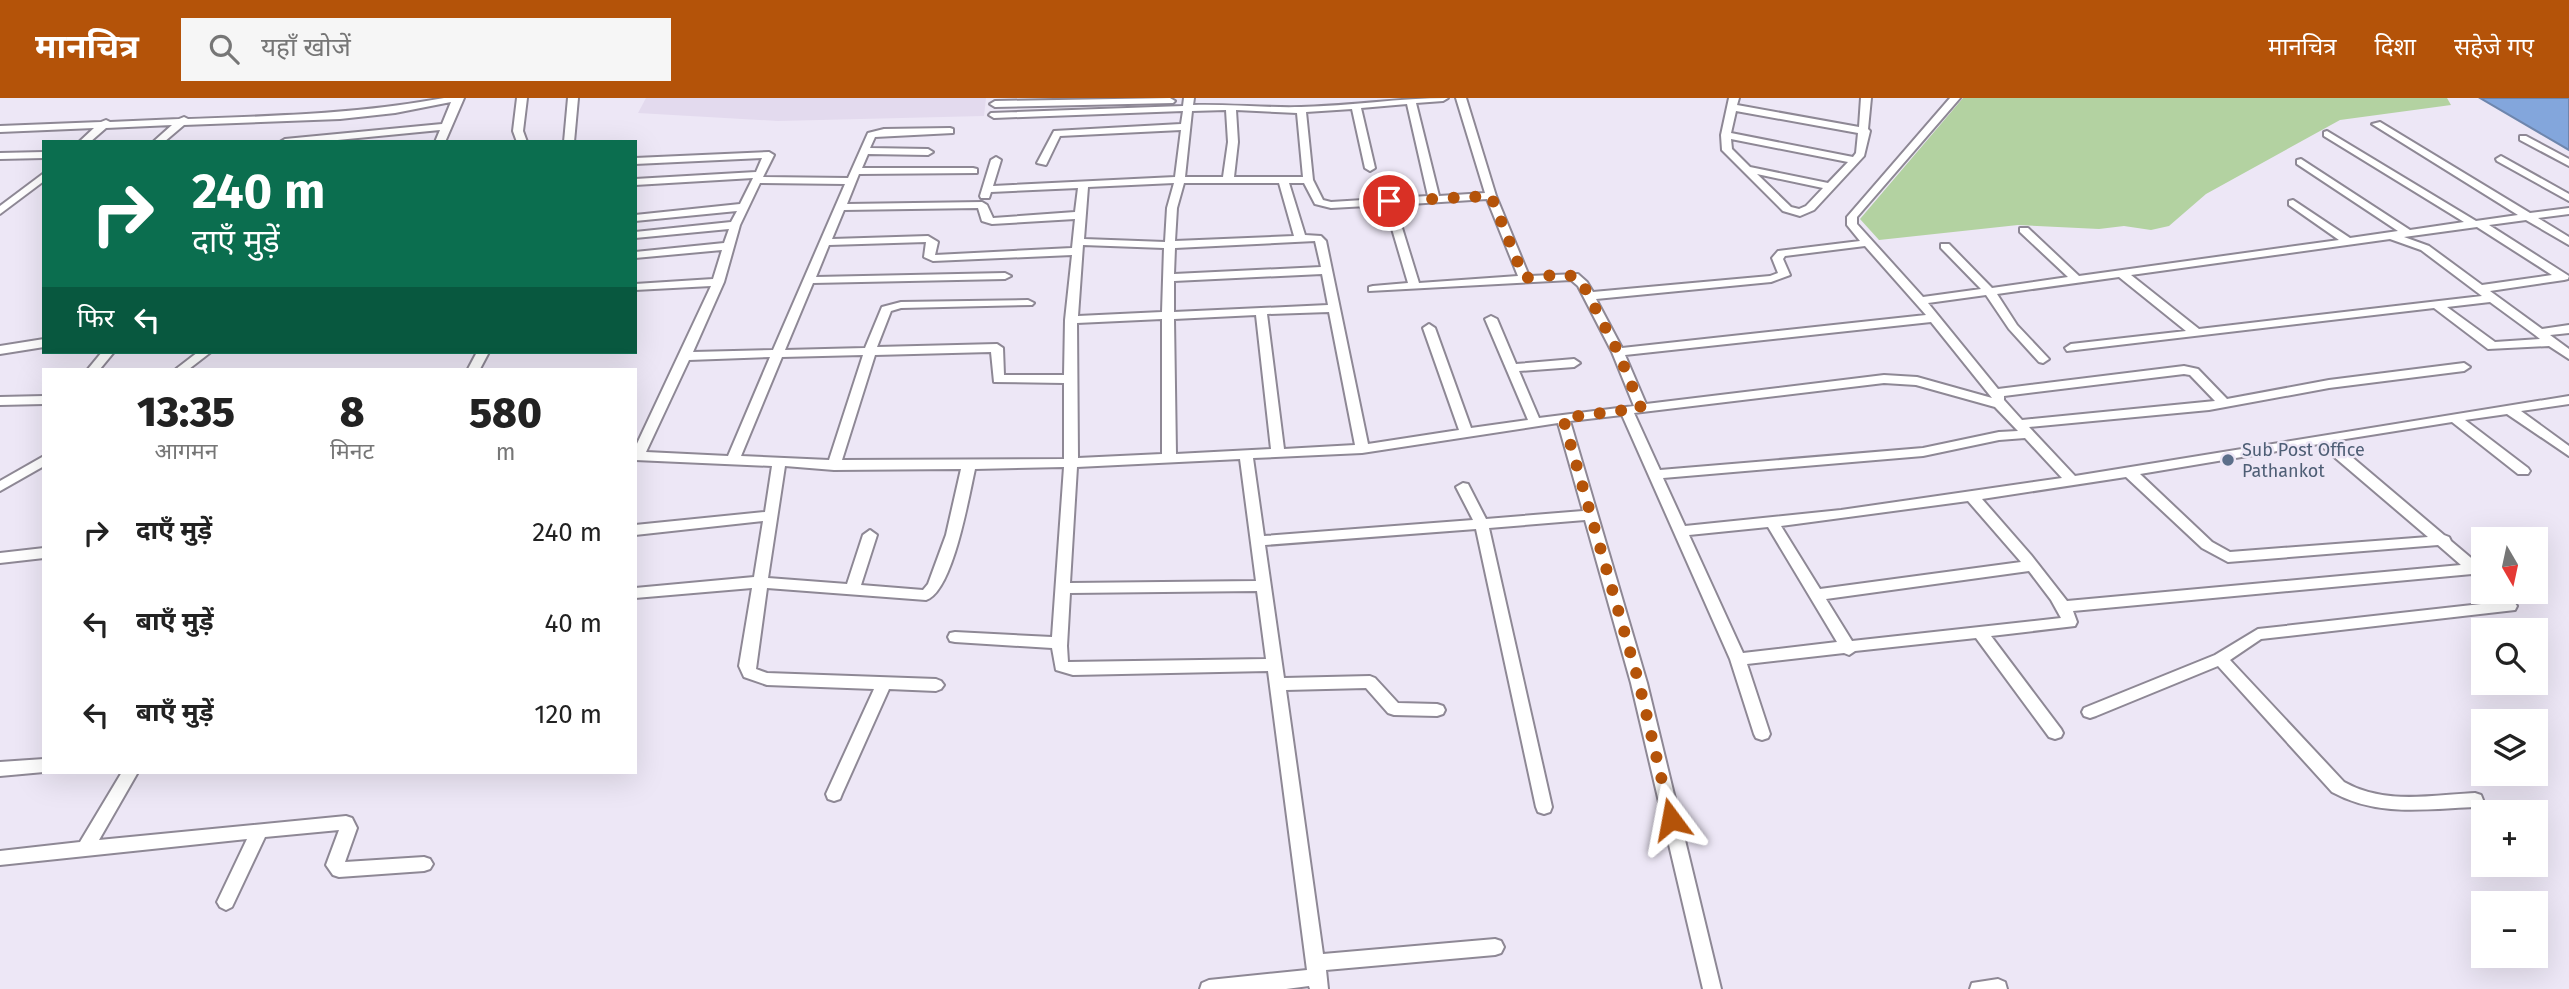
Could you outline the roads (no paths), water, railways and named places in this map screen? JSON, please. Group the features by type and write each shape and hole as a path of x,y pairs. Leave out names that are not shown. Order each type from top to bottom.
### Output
{"street":[{"path":"0,129 340,116 395,110 458,98"},
{"path":"441,140 458,98"},
{"path":"521,140 518,131 522,98"},
{"path":"569,140 573,98"},
{"path":"1272,98 1275,109"},
{"path":"995,104 1189,103 1301,110 1356,106 1373,101 1443,98"},
{"path":"1461,98 1491,196 1524,278"},
{"path":"1865,131 1733,102 1726,135 1727,150 1793,212 1806,211 1861,154 1865,131 1866,98"},
{"path":"1955,98 1852,217 1852,225 1920,301 1996,397 2071,480"},
{"path":"1411,100 1434,198"},
{"path":"994,115 1189,103"},
{"path":"1169,457 1169,245 1172,208 1180,180 1189,103"},
{"path":"1356,106 1370,168"},
{"path":"1228,181 1233,142 1231,107"},
{"path":"381,140 395,110"},
{"path":"1301,110 1308,180 1322,204 1491,196"},
{"path":"320,140 340,116"},
{"path":"160,140 184,120"},
{"path":"87,140 106,123"},
{"path":"2377,124 2569,242"},
{"path":"320,140 447,126"},
{"path":"1042,163 1057,133 1186,127"},
{"path":"732,461 776,354 828,242 871,135 876,132 950,131"},
{"path":"2327,134 2566,277"},
{"path":"1726,135 1854,160"},
{"path":"2523,138 2569,163"},
{"path":"866,152 928,152"},
{"path":"637,161 768,153 735,225 718,282 686,356 637,454"},
{"path":"2,158 42,155"},
{"path":"685,179 694,158"},
{"path":"2501,159 2569,198"},
{"path":"996,160 982,205 986,219 1080,215"},
{"path":"2301,162 2408,233"},
{"path":"1746,169 1828,186"},
{"path":"637,182 973,171"},
{"path":"0,211 42,178"},
{"path":"987,189 1180,180 1308,180"},
{"path":"1283,180 1300,238"},
{"path":"1083,184 1071,320 1071,463 1060,661 1065,669 1276,665"},
{"path":"1389,201 1414,285"},
{"path":"2293,203 2349,242"},
{"path":"842,207 982,205"},
{"path":"637,218 744,207"},
{"path":"1920,301 2569,212"},
{"path":"637,235 735,225"},
{"path":"2024,230 2077,280"},
{"path":"2388,236 2425,248 2567,352"},
{"path":"828,242 928,239 933,242 929,257 933,258 1078,247 1320,239 1362,449"},
{"path":"1589,296 1771,279 1784,275 1777,258 1782,254 1867,243"},
{"path":"637,255 728,246"},
{"path":"1945,246 1990,292 2013,327 2043,359"},
{"path":"1168,278 1327,270"},
{"path":"2123,274 2195,332"},
{"path":"810,280 1005,276"},
{"path":"1373,289 1574,276 1589,296 1618,352 1641,408"},
{"path":"2480,289 2566,277"},
{"path":"637,287 718,282"},
{"path":"2071,348 2492,298"},
{"path":"834,466 869,354 884,313 890,307 1028,303"},
{"path":"2437,304 2492,346 2551,342"},
{"path":"1071,320 1333,308"},
{"path":"1261,311 1278,454"},
{"path":"1618,352 1934,318"},
{"path":"1491,319 1535,422"},
{"path":"1429,328 1466,433"},
{"path":"2539,332 2569,329"},
{"path":"0,350 42,343"},
{"path":"686,356 869,354 998,348 998,379 1070,379"},
{"path":"95,368 106,354"},
{"path":"183,368 202,354"},
{"path":"1512,368 1574,363"},
{"path":"1654,475 1923,452 2025,429 2464,367"},
{"path":"637,456 834,466 1071,463 1362,449 1563,418 1884,379 1916,381 1982,401 2184,370 2194,372 2224,403"},
{"path":"0,401 42,400"},
{"path":"1680,531 1772,523 2129,472 2569,400"},
{"path":"2509,409 2569,452"},
{"path":"1626,410 1738,659 1762,734"},
{"path":"1563,418 1639,683 1712,989"},
{"path":"2454,418 2523,471"},
{"path":"2322,439 2471,565"},
{"path":"1246,455 1318,976"},
{"path":"0,487 42,461"},
{"path":"779,464 747,666 749,673 767,679 883,686 936,685"},
{"path":"637,593 760,582 853,588 915,596 931,592 944,564 969,464"},
{"path":"2129,472 2207,545 2228,557 2444,540"},
{"path":"1462,487 1481,522 1544,807"},
{"path":"1738,659 1849,649 2070,622 2063,607 1970,495"},
{"path":"1259,541 1372,536 1481,522 1592,515"},
{"path":"637,530 769,516"},
{"path":"1772,523 1849,649"},
{"path":"853,588 870,534"},
{"path":"0,558 42,553"},
{"path":"1814,595 2030,566"},
{"path":"2063,607 2471,574"},
{"path":"1065,588 1265,586"},
{"path":"2090,712 2220,659 2248,638 2276,630 2510,606 2508,604"},
{"path":"1981,634 2056,733"},
{"path":"955,637 1060,643"},
{"path":"2220,659 2338,787 2351,797 2373,802 2471,800"},
{"path":"1277,684 1370,682 1394,709 1437,709"},
{"path":"834,794 883,686"},
{"path":"0,769 42,765"},
{"path":"85,849 130,774"},
{"path":"0,858 346,823 348,828 335,865 340,870 424,864"},
{"path":"226,902 259,832"},
{"path":"1209,989 1318,976 1495,947"}],"water":[{"path":"2480,98 2569,98 2569,150"}],"place":[{"name":"Sub Post Office Pathankot","path":"2228,460"}]}
